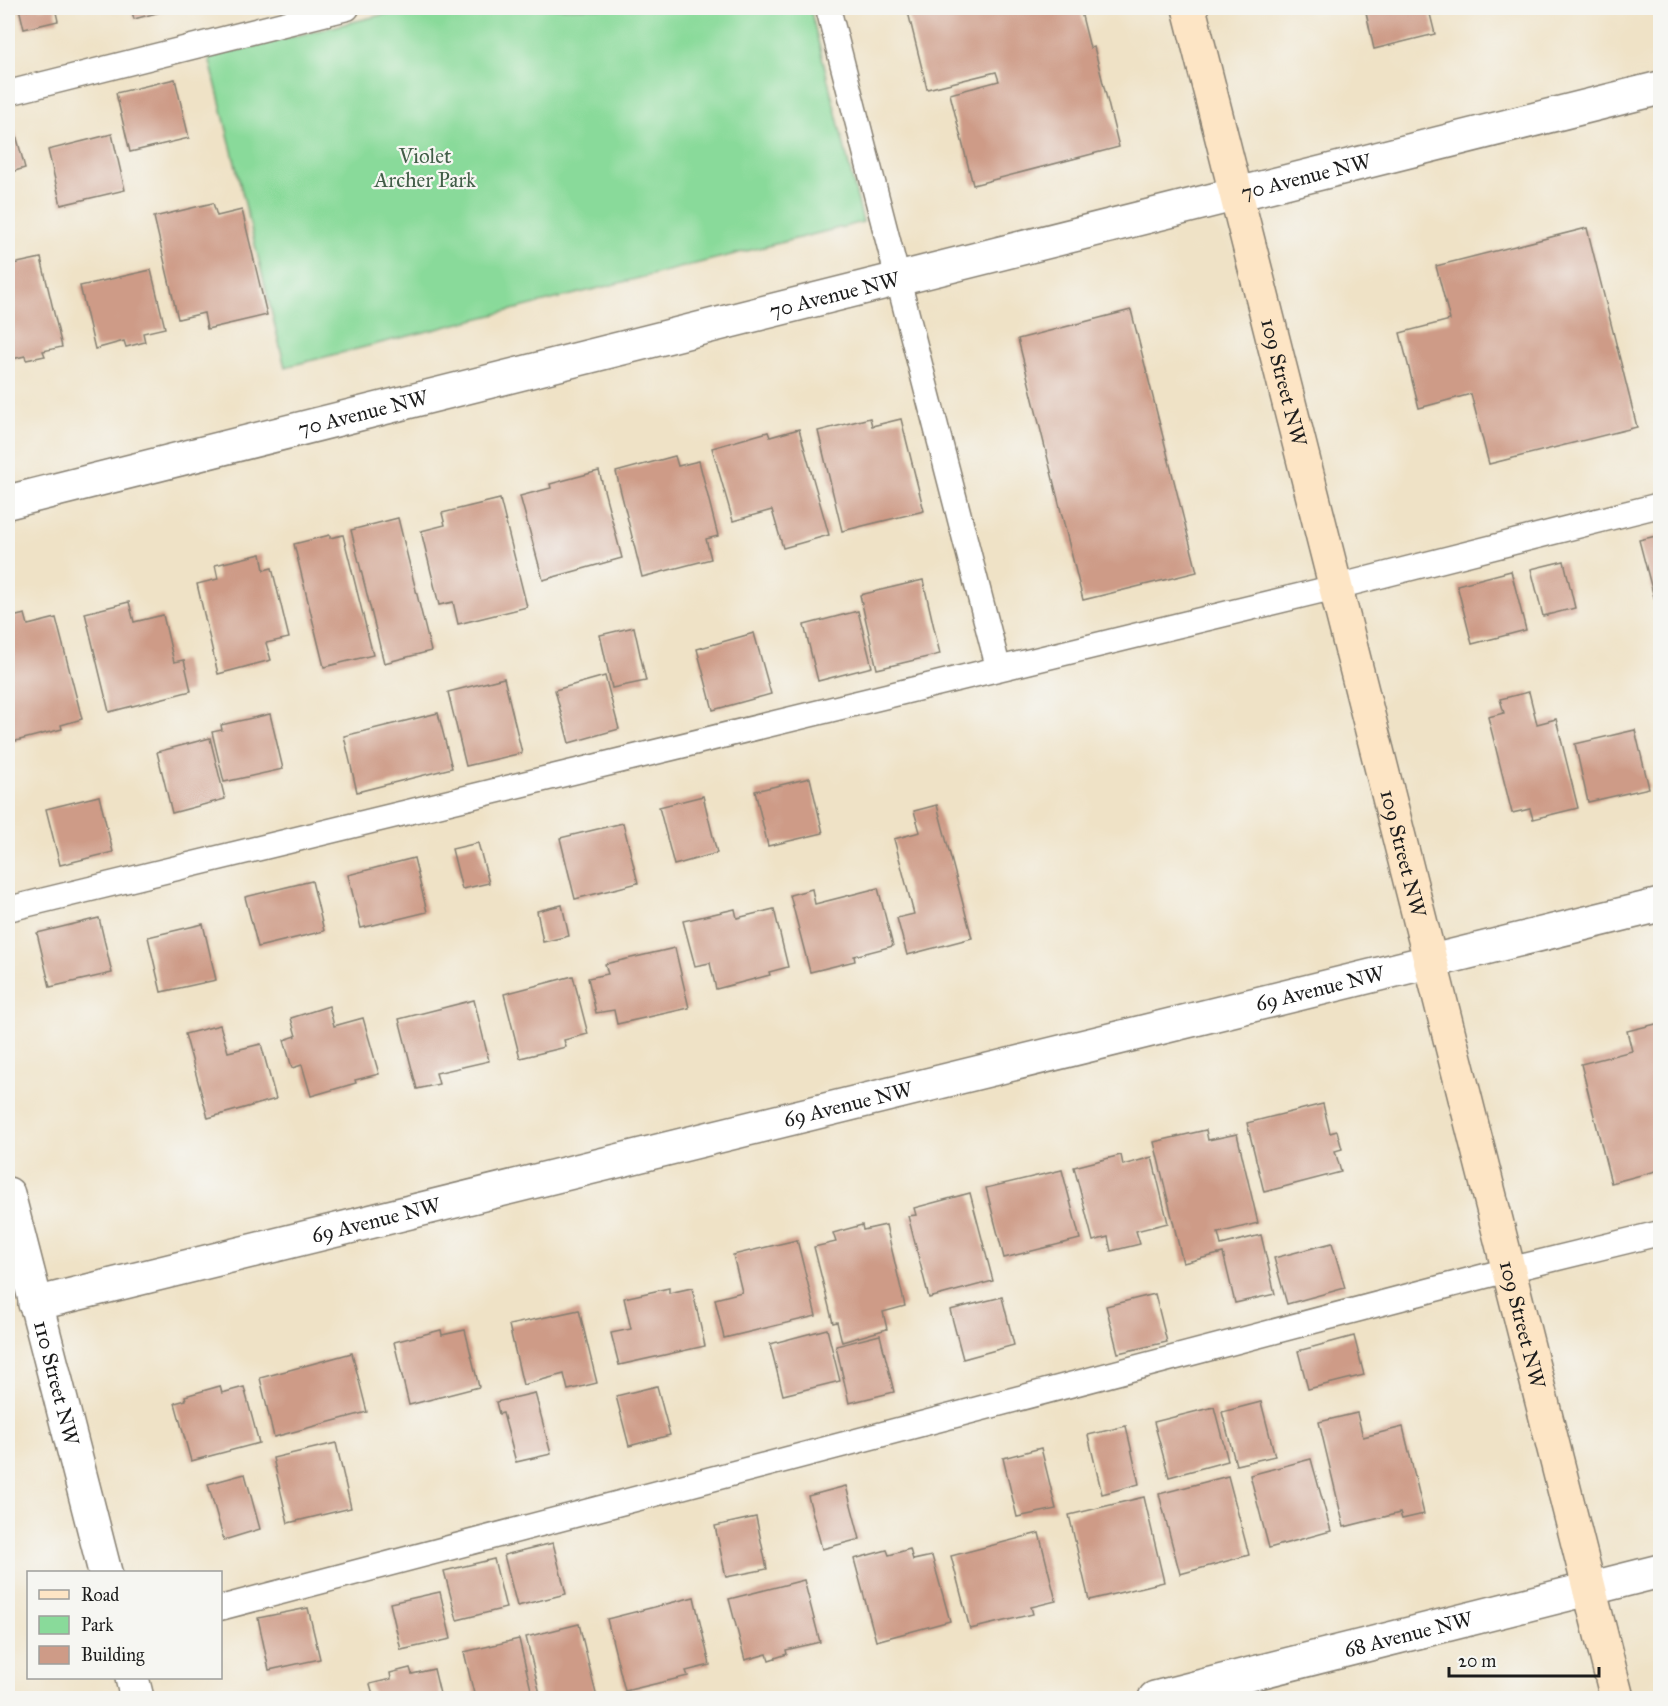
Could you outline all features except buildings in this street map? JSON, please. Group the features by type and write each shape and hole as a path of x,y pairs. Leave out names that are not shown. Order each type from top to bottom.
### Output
{"main road":[{"name":"109 Street NW","path":"1189,8 1617,1698"}],"street":[{"name":"70 Avenue NW","path":"8,502 1660,88"},
{"name":"69 Avenue NW","path":"35,1304 1660,905"},
{"name":"110 Street NW","path":"8,1194 105,1571"},
{"name":"68 Avenue NW","path":"1155,1698 1660,1571"},
{"path":"132,1679 137,1698"}],"lane":[{"path":"8,93 347,8"},
{"path":"828,8 998,667"},
{"path":"8,909 1660,505"},
{"path":"222,1607 1508,1270 1660,1233"}],"green space":[{"name":"Violet Archer Park","path":"410,8 810,8 863,222 285,367 209,57"}]}
